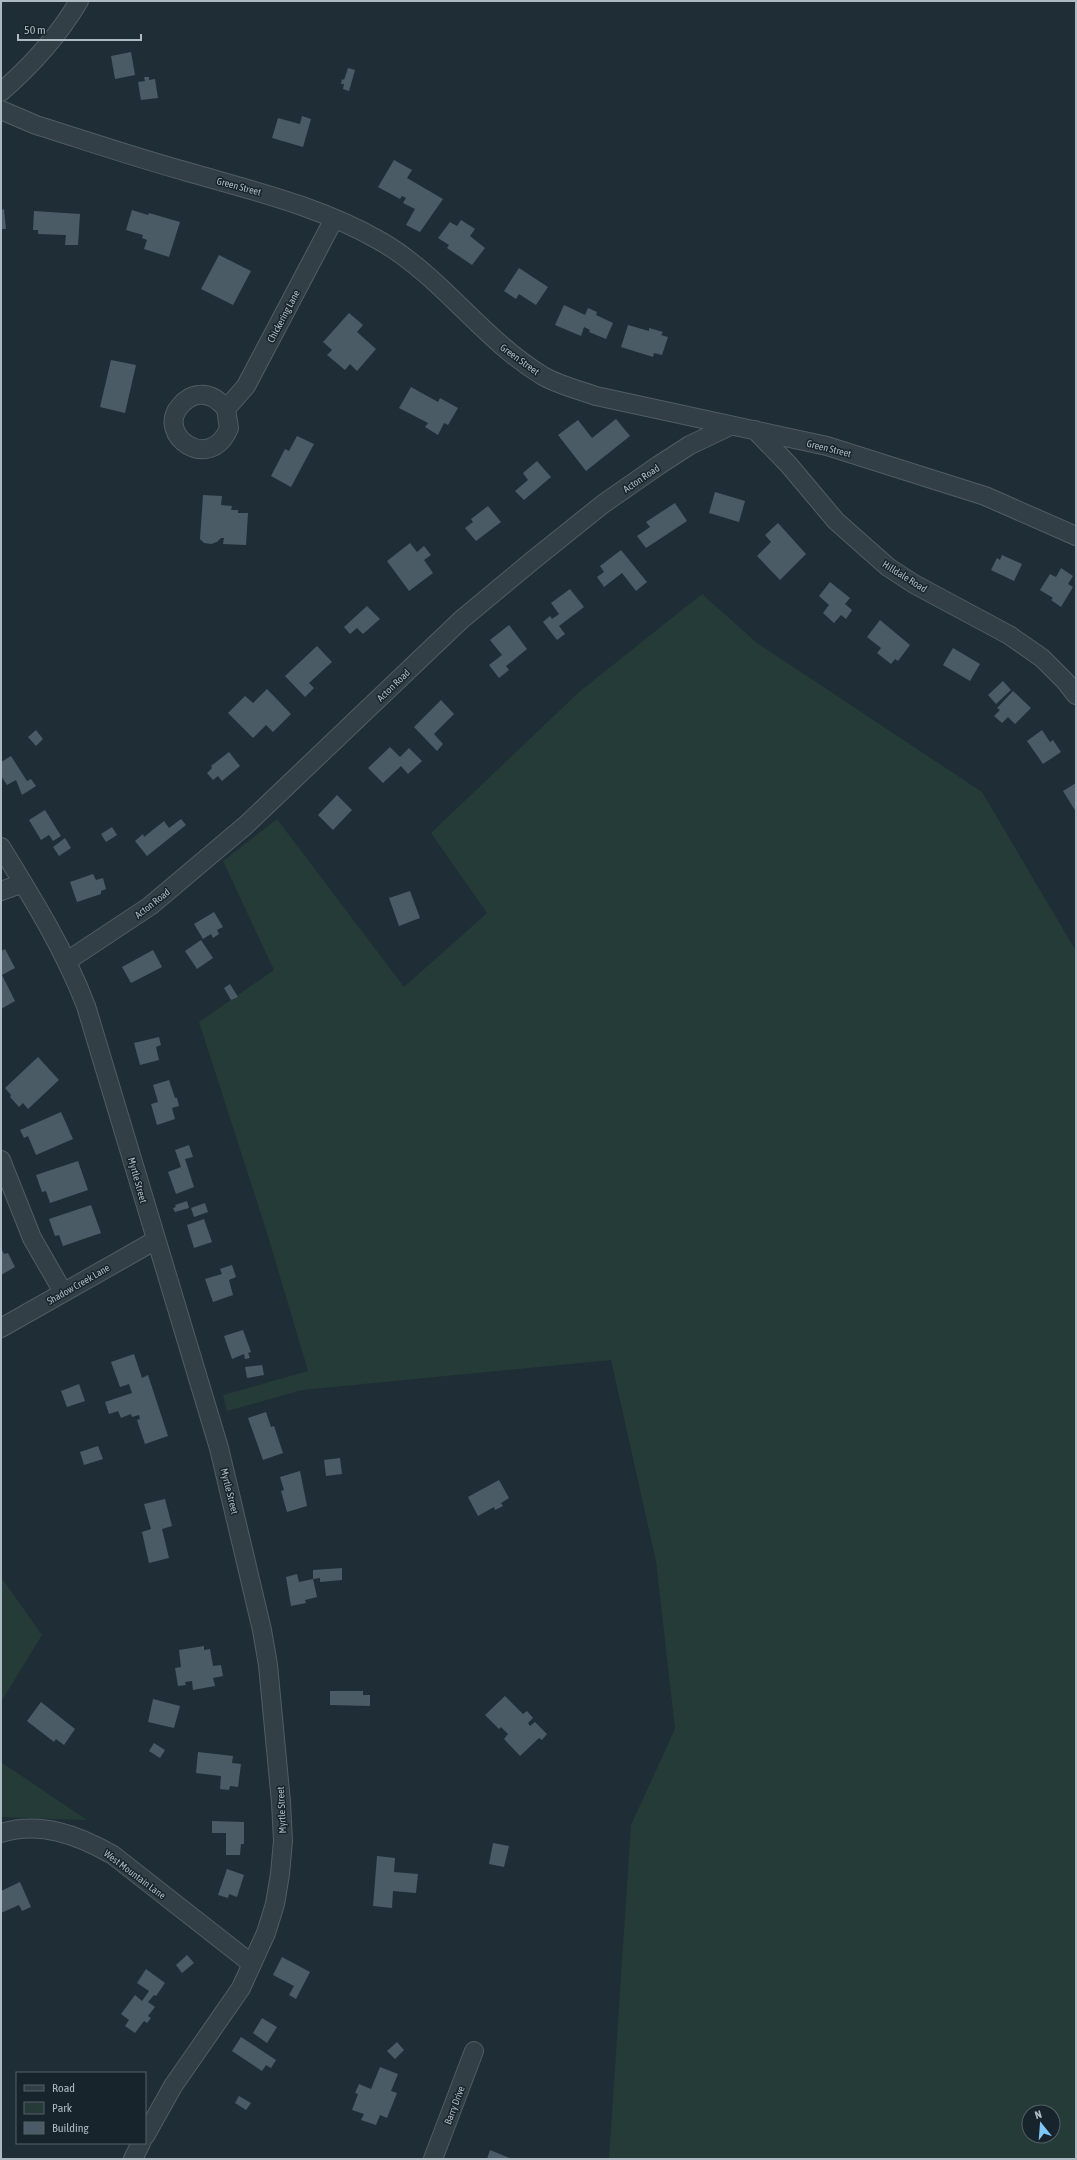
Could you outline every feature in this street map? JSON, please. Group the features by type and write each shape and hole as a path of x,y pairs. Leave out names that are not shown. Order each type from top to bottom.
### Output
{"street":[{"path":"1,92 33,62 55,36 79,1"},
{"name":"Green Street","path":"1,110 36,125 186,172 271,195 360,230 401,253 442,288 502,347 544,377 596,396 827,446 985,496 1076,536"},
{"name":"Chickering Lane","path":"226,409 246,386 334,219"},
{"name":"Acton Road","path":"68,961 150,906 246,825 461,620 538,556 603,504 653,469 690,445 730,426"},
{"name":"Hilldale Road","path":"755,430 788,464 836,521 888,567 914,584 1009,635 1042,658 1065,681 1076,695"},
{"name":"Myrtle Street","path":"1,847 39,907 68,961 86,1006 219,1448 262,1630 268,1665 281,1802 283,1841 275,1904 266,1933 241,1988 173,2086 146,2134"},
{"path":"1,892 23,883"},
{"path":"1,1160 32,1238 64,1292"},
{"name":"Shadow Creek Lane","path":"1,1328 156,1240"},
{"name":"West Mountain Lane","path":"1,1833 38,1828 67,1833 89,1842 113,1855 252,1964"},
{"name":"Barry Drive","path":"433,2159 474,2051"},
{"path":"133,2159 140,2144"}],"green space":[{"path":"702,594 757,643 982,792 1076,951 1076,1465 1074,1466 1076,1470 1076,2159 609,2159 631,1825 675,1729 656,1561 611,1360 302,1390 227,1411 223,1395 308,1371 268,1236 199,1022 274,970 223,861 277,819 404,987 487,913 431,833 579,692"},
{"path":"1,1577 42,1635 1,1702"},
{"path":"1,1762 87,1820 1,1817"}],"building":[{"path":"131,52 135,75 115,79 111,56"},
{"path":"348,68 355,70 349,91 343,89 344,84 341,84"},
{"path":"144,77 149,77 149,80 155,79 158,98 141,100 138,82 145,81"},
{"path":"302,116 311,119 303,147 272,138 278,118 300,124"},
{"path":"394,160 412,170 407,178 443,199 420,232 406,225 415,209 403,203 406,198 402,196 400,199 378,187"},
{"path":"4,209 6,229 1,229 1,210"},
{"path":"132,210 148,215 149,213 180,222 169,257 144,249 147,240 142,238 143,235 126,230"},
{"path":"34,211 80,214 78,245 65,245 66,235 38,234 38,230 33,230"},
{"path":"461,220 475,229 470,236 485,248 472,265 447,248 449,245 438,238 450,222 457,226"},
{"path":"219,255 251,271 233,305 201,289"},
{"path":"519,268 548,287 536,305 519,294 516,299 504,291"},
{"path":"564,305 585,315 588,308 597,312 596,315 613,323 606,339 589,332 590,330 584,327 581,336 555,325"},
{"path":"349,313 363,325 357,332 376,349 357,371 350,364 345,370 327,355 332,350 323,342"},
{"path":"628,325 649,331 649,328 663,332 661,335 668,337 662,355 654,353 653,357 621,347"},
{"path":"111,360 136,365 125,413 100,407"},
{"path":"411,387 438,402 440,398 458,408 448,425 444,423 438,435 425,427 428,423 399,408"},
{"path":"616,419 630,436 586,471 558,435 578,420 592,438"},
{"path":"297,436 314,444 291,487 271,476 285,449 289,451"},
{"path":"537,461 551,477 524,500 515,491 528,480 523,473"},
{"path":"715,492 745,501 739,522 709,513"},
{"path":"203,495 222,496 221,505 232,506 231,510 238,510 238,513 248,513 246,545 223,544 224,538 221,538 217,542 211,544 204,543 200,539"},
{"path":"675,503 687,521 646,548 637,536 650,527 646,522"},
{"path":"488,506 501,522 476,541 465,528 473,522 471,519"},
{"path":"778,523 806,554 780,580 757,556 771,542 765,535"},
{"path":"410,543 417,552 424,546 431,555 424,560 433,573 409,591 387,561"},
{"path":"621,550 647,582 636,591 622,573 604,587 597,577 604,572 600,566"},
{"path":"1002,555 1022,564 1014,581 991,570 997,558 1000,560"},
{"path":"1061,568 1073,576 1068,584 1073,587 1061,607 1051,600 1053,598 1040,590 1050,574 1056,577"},
{"path":"830,582 850,598 845,604 852,610 846,619 841,615 834,623 823,613 829,605 819,596"},
{"path":"570,589 584,607 559,626 565,634 557,640 543,622 550,616 552,619 559,614 551,603"},
{"path":"367,606 380,619 363,634 357,628 350,634 344,627"},
{"path":"880,620 910,645 898,661 895,659 891,664 877,653 881,648 867,637"},
{"path":"509,625 527,649 506,666 509,670 499,678 489,665 502,655 490,640"},
{"path":"317,646 332,662 309,683 314,688 305,697 285,676"},
{"path":"953,648 980,664 970,681 943,665"},
{"path":"1003,681 1011,690 996,704 988,695"},
{"path":"267,689 291,714 273,732 266,725 253,738 228,713 245,696 253,703"},
{"path":"1013,691 1031,708 1015,724 1008,717 1002,723 994,716 1000,710 997,708"},
{"path":"441,700 454,714 434,734 443,744 437,751 414,727"},
{"path":"36,730 43,739 36,746 28,737"},
{"path":"1042,730 1050,742 1053,740 1061,752 1043,764 1027,741"},
{"path":"390,747 400,757 409,748 422,761 408,774 401,766 383,783 368,768"},
{"path":"229,752 240,766 222,781 218,776 213,780 207,773 212,768 211,766"},
{"path":"11,756 27,781 31,779 36,786 22,795 16,780 7,785 1,776 1,762"},
{"path":"1076,783 1076,812 1063,791"},
{"path":"337,795 352,810 333,830 318,815"},
{"path":"45,810 61,836 53,841 49,835 41,840 29,820"},
{"path":"181,819 186,825 147,856 135,841 143,834 144,837 164,821 169,828"},
{"path":"112,827 117,835 106,842 101,834"},
{"path":"65,838 71,848 59,856 53,847"},
{"path":"93,874 96,880 103,878 106,889 101,891 101,894 77,902 70,882"},
{"path":"410,891 420,918 399,926 389,898"},
{"path":"214,912 223,927 217,930 219,934 213,938 211,934 203,939 194,924"},
{"path":"201,940 213,958 197,969 185,951"},
{"path":"5,949 15,968 2,975 15,1001 1,1009 1,951"},
{"path":"153,950 162,967 131,983 122,967"},
{"path":"230,984 238,997 231,1000 224,988"},
{"path":"159,1037 161,1045 156,1047 159,1060 140,1065 134,1043"},
{"path":"38,1057 59,1080 28,1109 23,1103 19,1107 10,1097 11,1095 5,1088"},
{"path":"169,1080 179,1106 172,1108 175,1119 157,1125 151,1104 158,1102 153,1085"},
{"path":"61,1112 73,1139 36,1155 28,1136 24,1138 20,1130"},
{"path":"189,1145 193,1157 185,1159 194,1187 176,1194 168,1172 181,1167 175,1150"},
{"path":"78,1161 88,1190 50,1203 46,1191 42,1192 36,1175"},
{"path":"187,1201 189,1208 175,1212 173,1208 176,1207 175,1205"},
{"path":"205,1203 208,1212 194,1217 191,1208"},
{"path":"91,1205 101,1233 63,1246 59,1235 55,1236 49,1219"},
{"path":"204,1219 212,1242 194,1248 187,1225"},
{"path":"1,1248 4,1254 8,1253 15,1267 1,1275"},
{"path":"232,1265 236,1277 229,1280 233,1295 213,1302 205,1279 222,1274 220,1269"},
{"path":"243,1330 251,1352 248,1353 250,1358 245,1359 244,1354 232,1359 224,1336"},
{"path":"134,1354 142,1378 148,1375 168,1436 145,1444 137,1420 140,1419 139,1415 132,1417 131,1414 121,1418 118,1411 109,1414 105,1402 132,1393 129,1384 120,1387 111,1362"},
{"path":"262,1365 264,1375 247,1378 245,1367"},
{"path":"79,1384 85,1401 67,1407 61,1391"},
{"path":"266,1412 271,1427 274,1426 283,1453 263,1460 248,1418"},
{"path":"98,1446 103,1459 84,1465 80,1452"},
{"path":"340,1458 342,1474 326,1476 324,1460"},
{"path":"300,1471 307,1506 287,1512 281,1491 284,1490 280,1477"},
{"path":"499,1480 509,1498 501,1503 503,1506 495,1510 494,1507 478,1516 468,1497"},
{"path":"165,1499 172,1526 162,1529 169,1558 149,1563 142,1532 151,1529 144,1504"},
{"path":"342,1568 342,1580 320,1582 320,1578 313,1579 313,1570"},
{"path":"297,1574 299,1582 313,1579 317,1597 305,1600 306,1603 291,1606 286,1577"},
{"path":"204,1646 204,1650 210,1649 213,1666 221,1665 223,1676 213,1678 215,1686 193,1690 192,1681 185,1682 186,1685 178,1686 175,1668 181,1667 179,1650"},
{"path":"330,1691 363,1691 363,1695 370,1695 370,1706 330,1705"},
{"path":"505,1696 523,1714 527,1711 533,1718 528,1723 530,1726 535,1722 547,1734 542,1740 539,1738 520,1756 504,1739 508,1734 501,1727 499,1729 485,1715"},
{"path":"153,1699 180,1706 174,1728 148,1722"},
{"path":"41,1702 75,1729 64,1745 56,1739 54,1742 27,1721"},
{"path":"154,1743 165,1750 160,1758 149,1751"},
{"path":"198,1752 233,1756 232,1763 241,1764 238,1787 230,1786 229,1790 220,1789 221,1776 196,1773"},
{"path":"212,1821 244,1822 244,1844 241,1844 240,1855 226,1855 226,1833 212,1833"},
{"path":"493,1843 509,1846 504,1867 489,1864"},
{"path":"377,1856 395,1858 394,1872 418,1874 416,1893 393,1891 392,1908 373,1906"},
{"path":"227,1869 244,1875 237,1897 229,1894 228,1898 218,1895"},
{"path":"20,1882 31,1907 22,1911 19,1905 1,1913 1,1891"},
{"path":"187,1955 194,1963 182,1973 176,1965"},
{"path":"282,1957 310,1972 296,1999 289,1995 294,1986 273,1975"},
{"path":"146,1969 165,1983 156,1996 154,1995 148,2002 155,2007 148,2016 151,2018 147,2023 144,2021 135,2033 125,2026 129,2020 121,2014 135,1995 142,2001 149,1991 137,1983"},
{"path":"262,2018 277,2027 267,2043 253,2033"},
{"path":"241,2037 276,2060 271,2068 266,2065 262,2071 232,2051"},
{"path":"397,2042 404,2050 395,2059 387,2051"},
{"path":"380,2067 398,2074 391,2091 397,2093 387,2118 380,2115 376,2125 361,2120 364,2114 352,2110 358,2094 355,2093 359,2084 371,2089"},
{"path":"239,2096 251,2103 246,2110 235,2103"},
{"path":"490,2150 512,2159 487,2159"}]}
